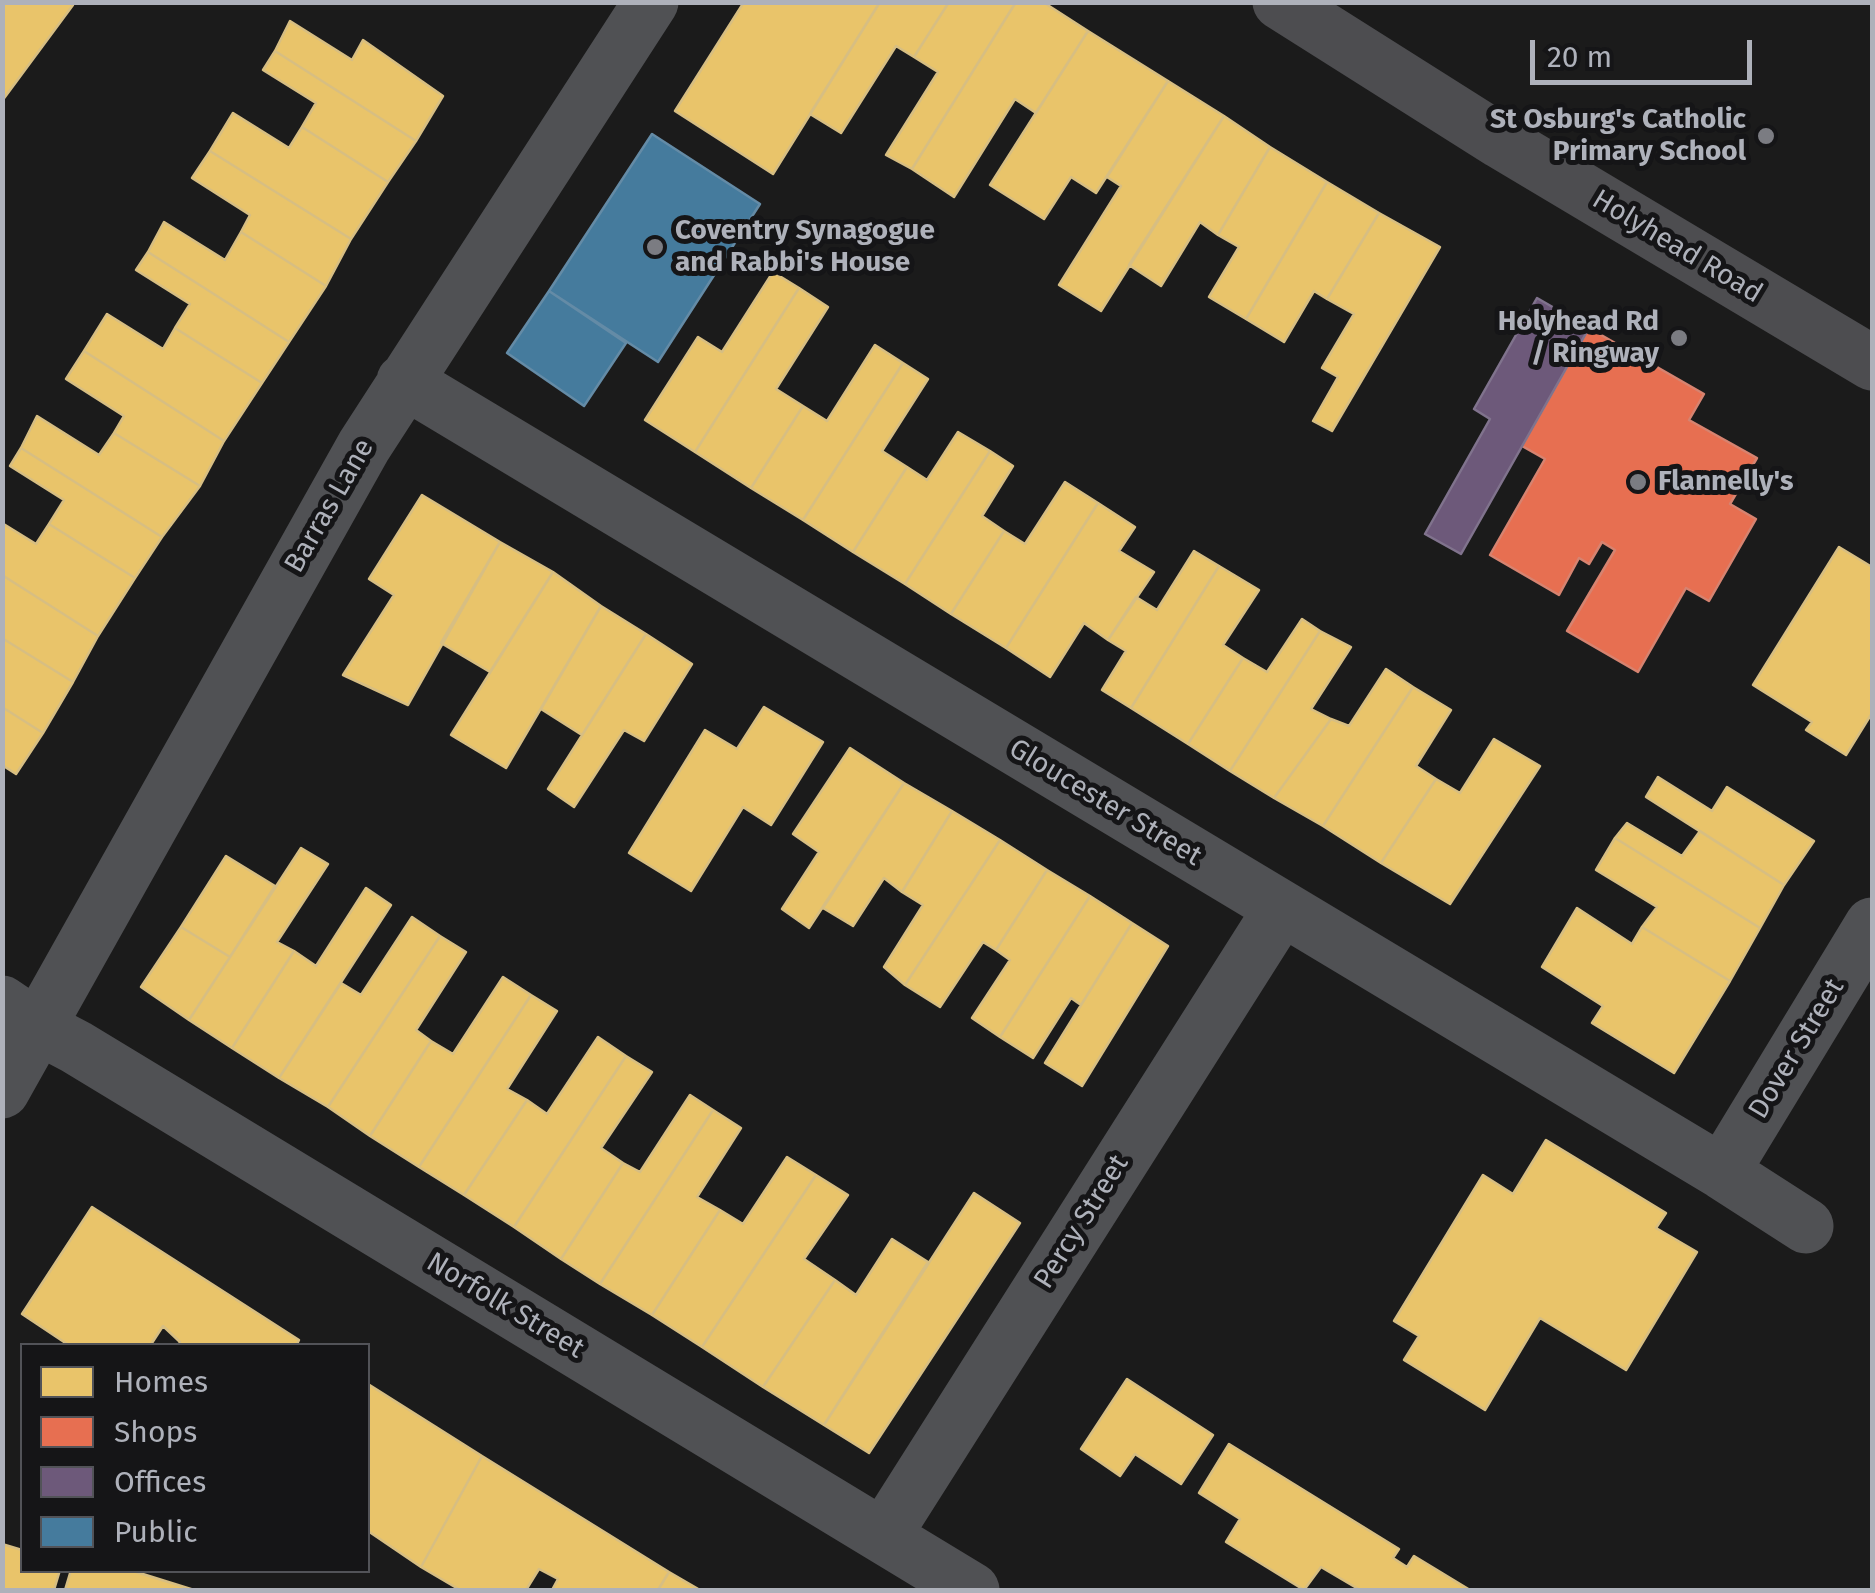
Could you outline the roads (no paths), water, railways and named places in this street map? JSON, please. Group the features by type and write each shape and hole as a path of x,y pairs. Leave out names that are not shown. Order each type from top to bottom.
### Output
{"highway":[{"name":"Holyhead Road","path":"1280,2 1500,141 1872,363"}],"street":[{"name":"Barras Lane","path":"2,1091 19,1015 404,382 651,2"},
{"name":"Gloucester Street","path":"404,382 1806,1226"},
{"name":"Percy Street","path":"884,1535 1281,909"},
{"name":"Dover Street","path":"1722,1172 1872,925"},
{"name":"Norfolk Street","path":"19,1015 972,1590"}],"place":[{"name":"St Osburg's Catholic Primary School","path":"1766,136"},
{"name":"Coventry Synagogue and Rabbi's House","path":"655,247"},
{"name":"Holyhead Rd / Ringway","path":"1679,338"},
{"name":"Flannelly's","path":"1638,482"}]}
